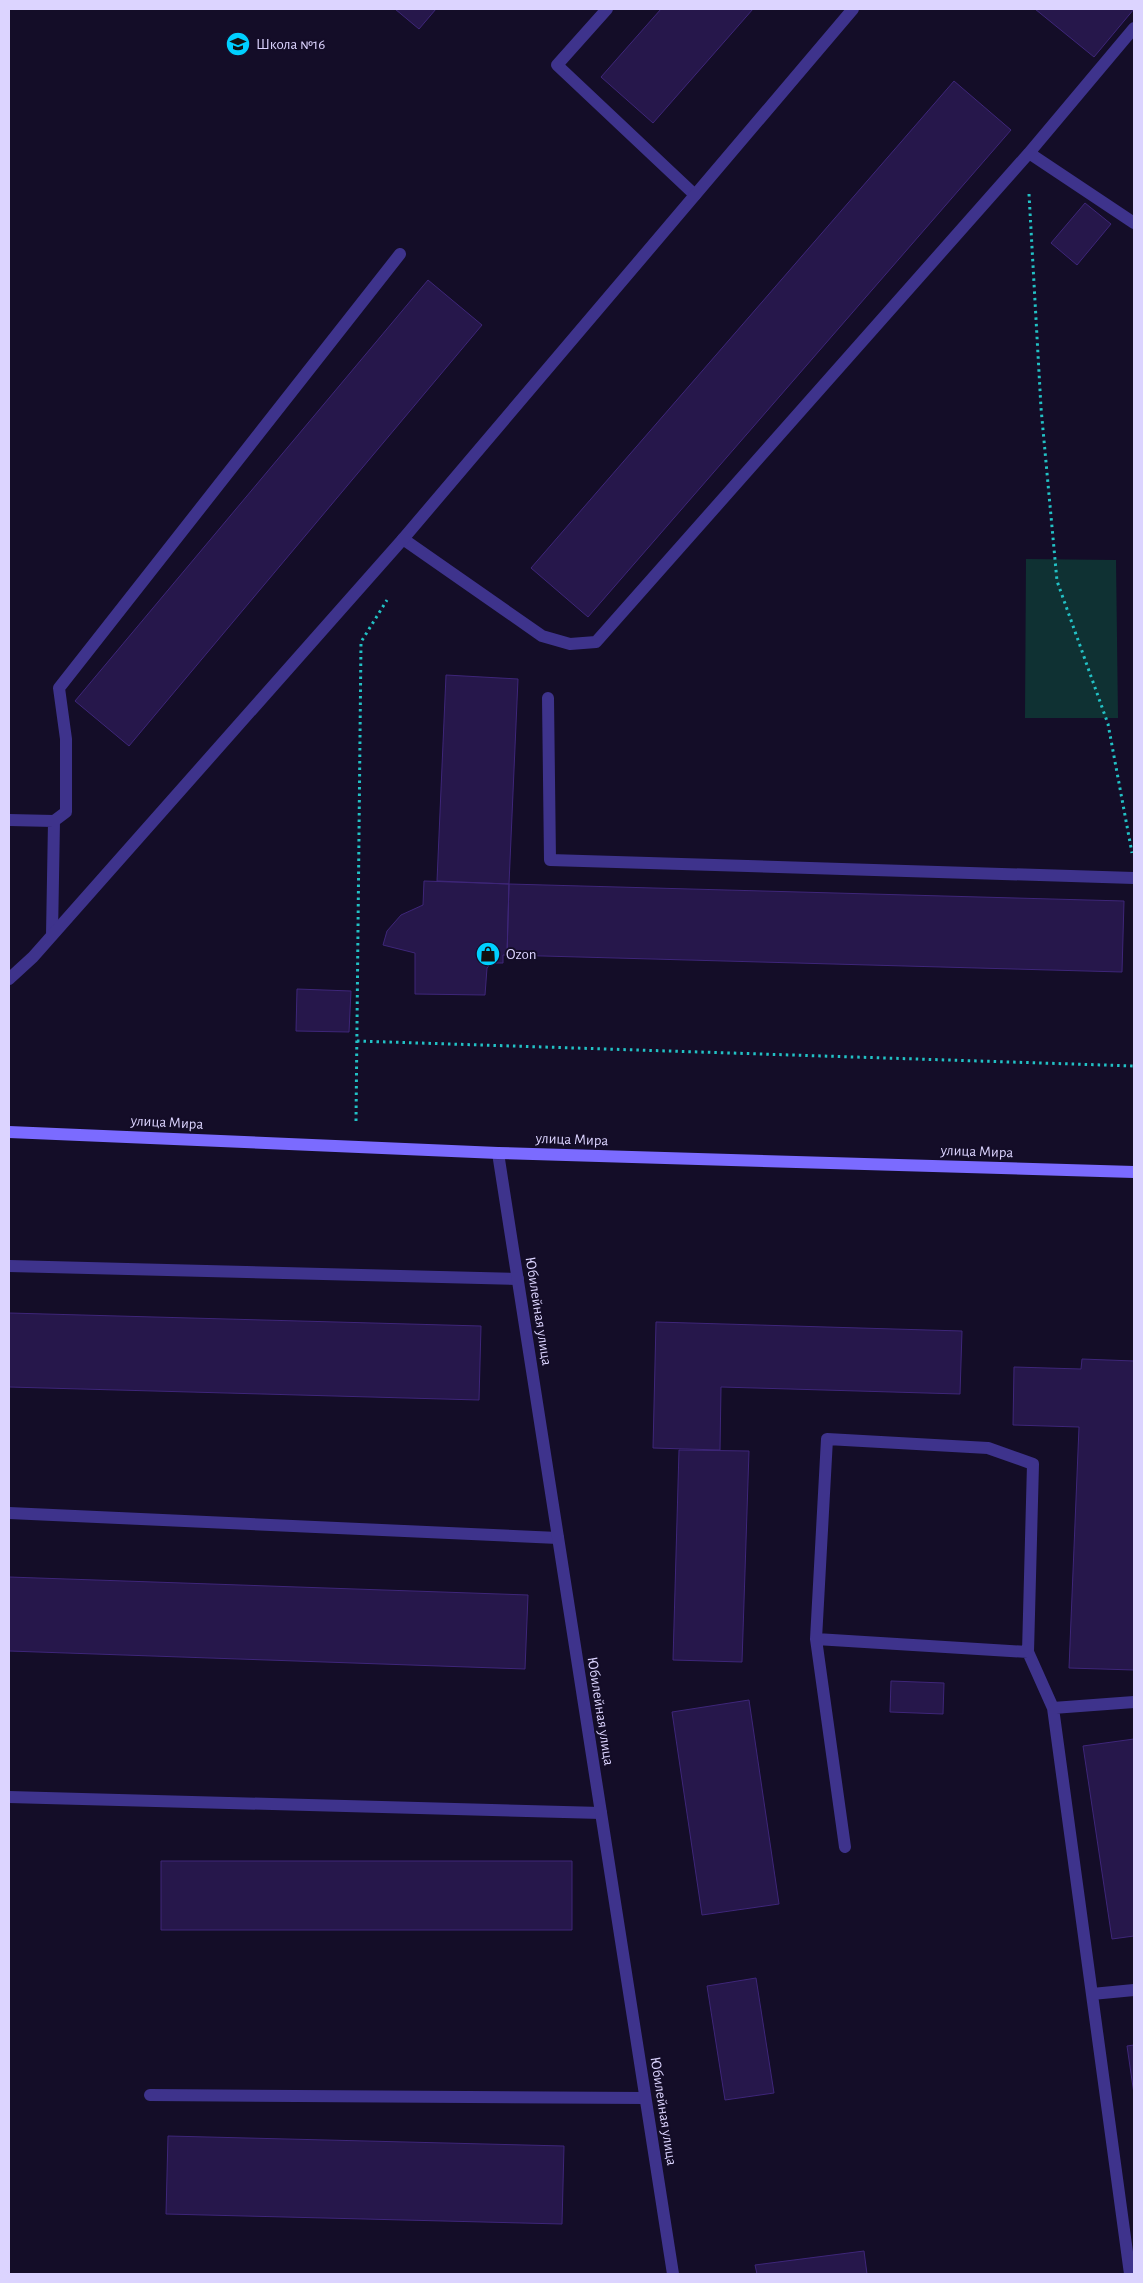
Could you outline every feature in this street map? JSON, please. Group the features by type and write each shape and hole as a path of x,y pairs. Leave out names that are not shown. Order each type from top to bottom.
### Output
{"street":[{"path":"607,9 557,65 694,195"},
{"path":"9,980 52,935 403,539 853,9"},
{"path":"403,539 542,636 570,644 596,642 1029,153 1134,28"},
{"path":"1029,153 1134,223"},
{"path":"9,820 54,821 66,812 66,739 59,688 400,254"},
{"path":"548,698 550,860 1134,878"},
{"path":"52,935 54,821"},
{"name":"улица Мира","path":"9,1132 498,1153 1134,1172"},
{"name":"Юбилейная улица","path":"498,1153 672,2274"},
{"path":"9,1266 518,1279"},
{"path":"845,1847 816,1640 827,1439 988,1448 1033,1464 1028,1652 1053,1708 1130,2274"},
{"path":"9,1513 558,1538"},
{"path":"816,1640 1028,1652"},
{"path":"1053,1708 1134,1702"},
{"path":"9,1797 601,1813"},
{"path":"1092,1994 1134,1990"},
{"path":"150,2095 645,2098"}],"path":[{"path":"1029,153 1030,223 1041,408 1057,581 1108,724 1132,855"},
{"path":"355,1147 361,642 387,600"},
{"path":"357,1041 1134,1066"}],"green space":[{"path":"1026,559 1116,560 1118,718 1025,718"}],"building":[{"path":"395,9 436,9 419,29"},
{"path":"661,9 753,9 653,123 601,77"},
{"path":"1035,9 1134,9 1094,57"},
{"path":"954,81 1011,130 588,617 531,568"},
{"path":"1085,203 1111,224 1077,265 1051,243"},
{"path":"428,280 482,325 129,746 75,701"},
{"path":"446,675 518,679 509,884 437,881"},
{"path":"424,881 509,884 507,955 503,955 503,963 492,963 487,968 485,995 415,994 415,953 383,945 387,931 401,915 423,905"},
{"path":"509,884 1124,901 1122,972 507,955"},
{"path":"297,989 351,991 349,1032 296,1031"},
{"path":"9,1313 481,1326 479,1400 9,1387"},
{"path":"656,1322 962,1331 960,1394 721,1387 720,1450 653,1448"},
{"path":"1082,1359 1134,1361 1134,1670 1069,1668 1079,1427 1013,1425 1014,1367 1081,1369"},
{"path":"679,1450 749,1451 742,1662 673,1660"},
{"path":"9,1577 528,1595 525,1669 9,1651"},
{"path":"891,1681 944,1683 943,1714 890,1712"},
{"path":"749,1700 779,1904 702,1915 672,1712"},
{"path":"1134,1739 1134,1936 1112,1939 1083,1746"},
{"path":"161,1861 572,1861 572,1930 161,1930"},
{"path":"756,1978 774,2093 725,2100 707,1986"},
{"path":"1134,2045 1134,2094 1127,2046"},
{"path":"168,2136 564,2146 562,2224 166,2214"},
{"path":"864,2251 867,2274 757,2274 755,2265"}],"place":[{"name":"Школа №16","path":"238,44"},
{"name":"Ozon","path":"488,954"}]}
